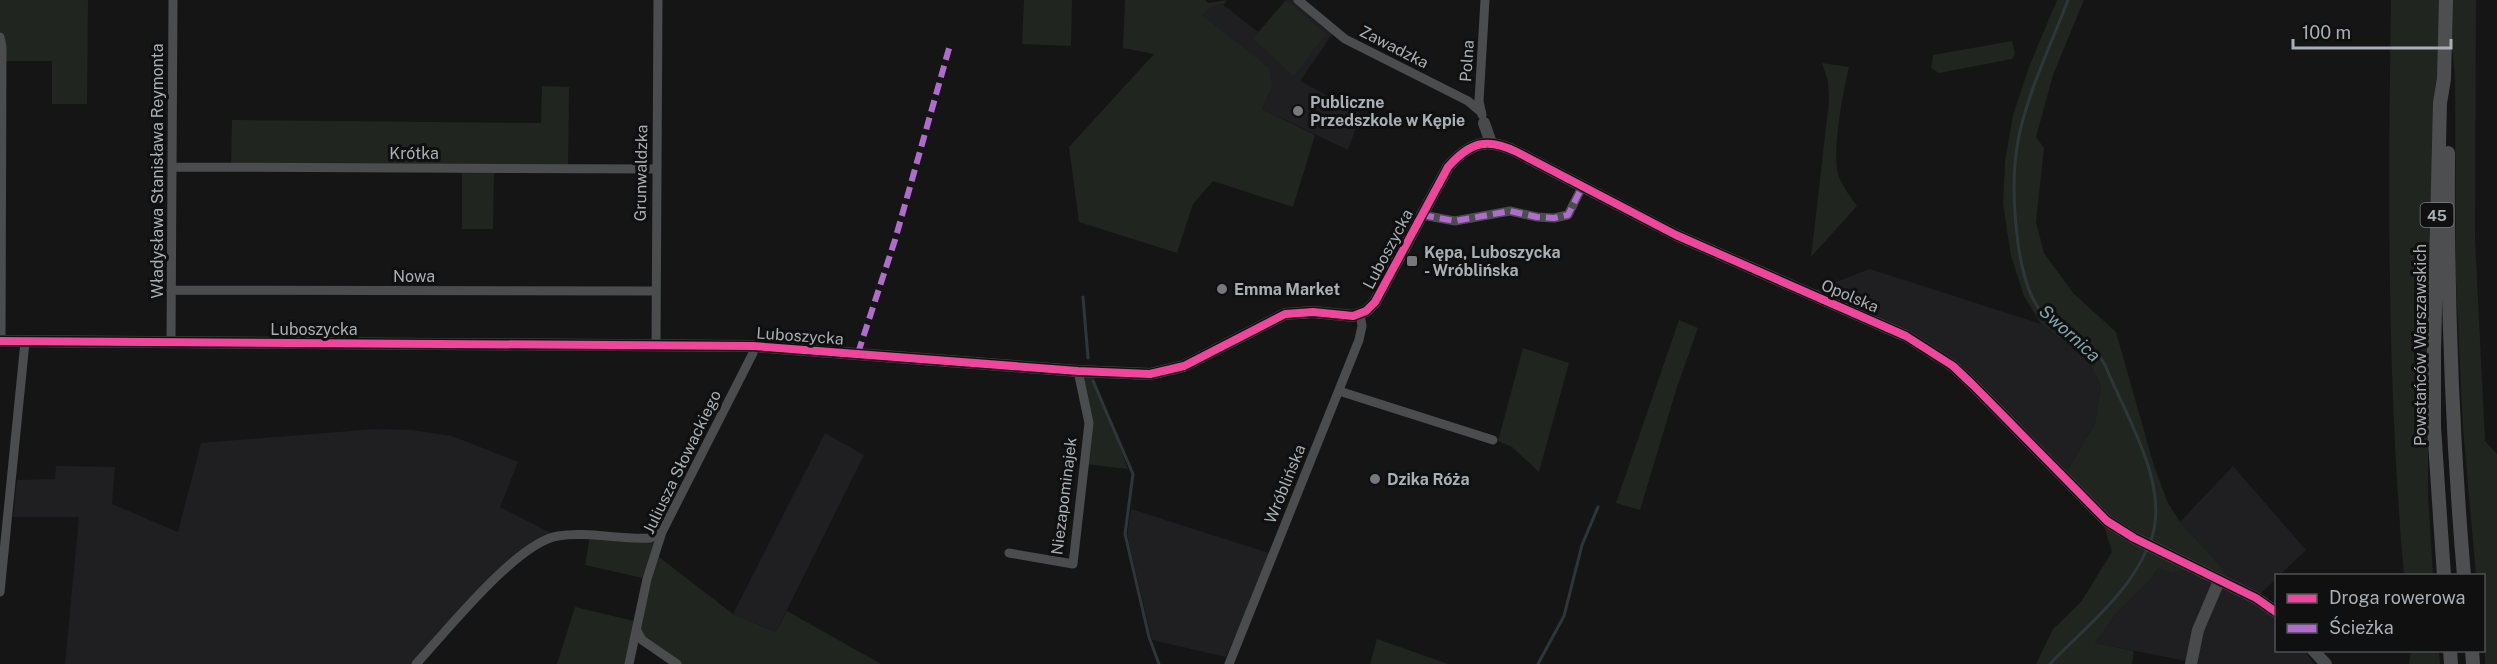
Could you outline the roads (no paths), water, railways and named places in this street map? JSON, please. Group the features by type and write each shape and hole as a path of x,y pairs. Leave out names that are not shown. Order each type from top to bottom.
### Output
{"main road":[{"name":"Powstańców Warszawskich","path":"2444,574 2435,438 2434,351 2440,103 2444,79 2446,0"},
{"name":"Powstańców Warszawskich","path":"2444,79 2448,103 2448,282 2452,412 2464,574"}],"street":[{"name":"Władysława Stanisława Reymonta","path":"171,342 173,0"},
{"name":"Grunwaldzka","path":"656,346 658,0"},
{"name":"Zawadzka","path":"1298,0 1345,39 1468,101 1483,117"},
{"name":"Polna","path":"1483,117 1479,101 1485,0"},
{"path":"0,37 2,47 0,341"},
{"path":"1483,117 1491,143"},
{"name":"Luboszycka","path":"0,341 753,346 1128,374 1171,370 1285,314 1296,312 1346,316 1360,314 1375,302 1442,177 1455,160 1476,145 1491,143"},
{"name":"Opolska","path":"1491,143 1508,148 1676,236 1879,322 1924,346 1953,366 1973,385 2101,516 2134,538 2275,611"},
{"name":"Krótka","path":"172,167 656,169"},
{"path":"1422,215 1455,221 1510,211 1554,218 1568,215 1583,186"},
{"name":"Nowa","path":"171,290 656,291"},
{"name":"Wróblińska","path":"1229,664 1359,340 1362,326 1360,314"},
{"path":"0,592 24,342"},
{"name":"Juliusza Słowackiego","path":"629,664 647,579 662,532 753,353 753,346"},
{"name":"Niezapominajek","path":"1009,553 1073,564 1089,423 1078,371"},
{"path":"1339,392 1493,440"},
{"path":"0,493 11,493"},
{"path":"416,664 500,573 518,556 541,541 567,535 650,538 662,532"},
{"path":"2191,664 2198,630 2219,580"},
{"path":"637,631 642,640 677,664"},
{"path":"2314,652 2326,664"}],"waterway":[{"name":"Swornica","path":"2068,0 2032,92 2017,147 2014,195 2019,251 2027,286 2034,302 2060,329 2100,357 2134,429 2144,452 2155,499 2155,521 2150,543"},
{"path":"1083,297 1088,358"},
{"path":"1093,381 1133,474 1125,534 1149,637 1159,664"},
{"path":"1538,664 1564,616 1582,545 1598,507"},
{"name":"Swornica","path":"2050,664 2116,597 2128,582 2147,549"}],"place":[{"name":"Publiczne Przedszkole w Kępie","path":"1298,111"},
{"name":"Kępa, Luboszycka - Wróblińska","path":"1412,261"},
{"name":"Emma Market","path":"1222,289"},
{"name":"Dzika Róża","path":"1375,479"}]}
